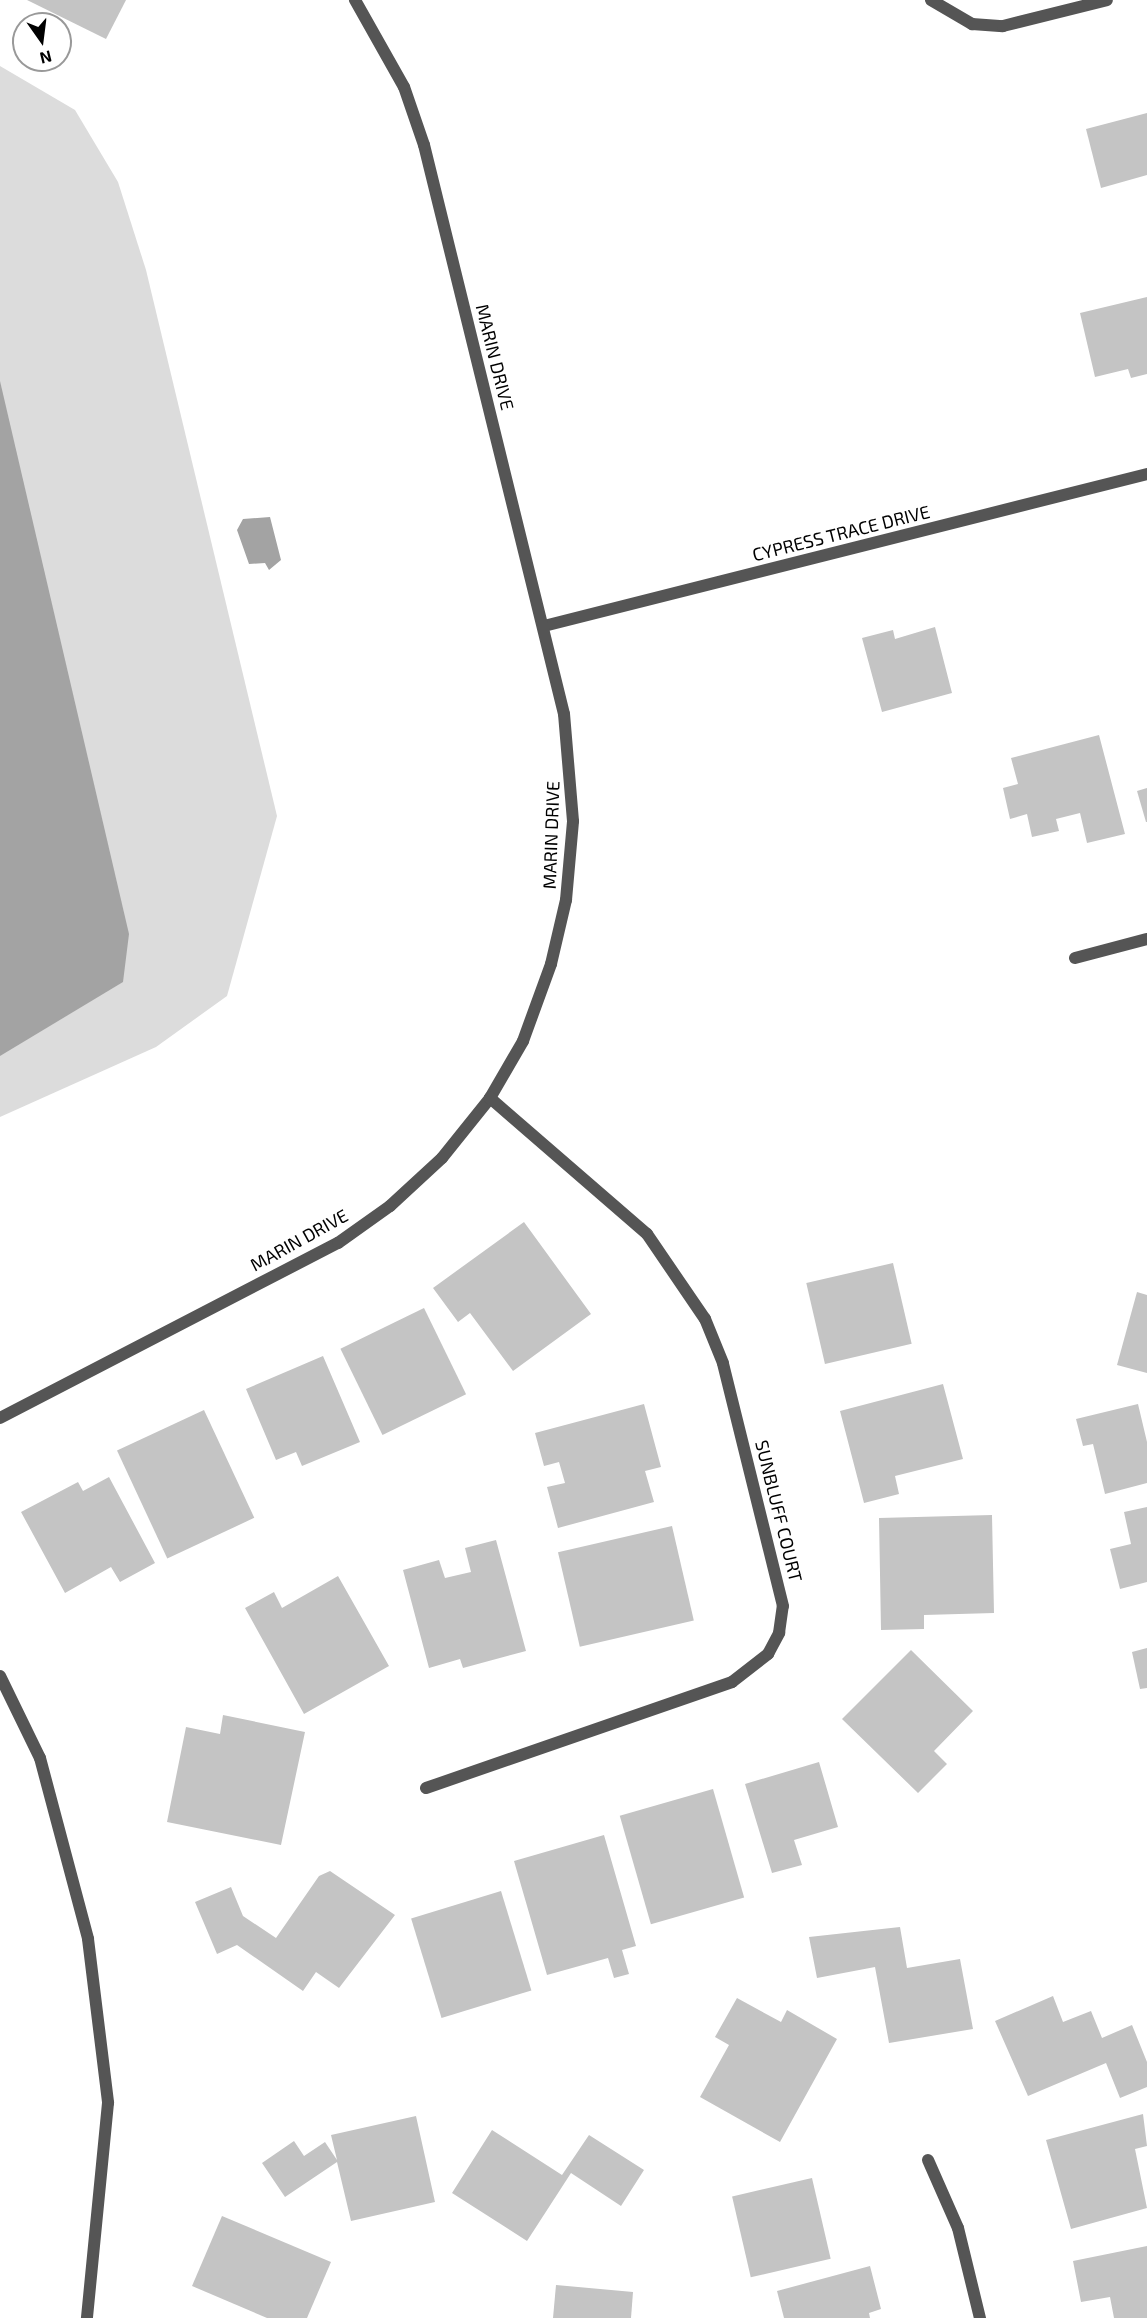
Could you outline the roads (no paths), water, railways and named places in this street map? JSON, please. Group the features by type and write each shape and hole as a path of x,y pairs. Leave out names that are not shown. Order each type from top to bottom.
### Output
{"street":[{"name":"MARIN DRIVE","path":"0,1418 338,1243 390,1206 441,1158 490,1098 523,1041 566,900 571,766 544,626 424,145 404,87 355,0"},
{"path":"931,0 946,13 972,24 1004,26 1107,0"},
{"name":"CYPRESS TRACE DRIVE","path":"544,626 1147,474"},
{"path":"1075,958 1147,939"},
{"name":"SUNBLUFF COURT","path":"426,1788 732,1682 768,1654 780,1633 783,1606 723,1363 699,1311 646,1234 490,1098"},
{"path":"0,1676 40,1758 88,1939 108,2103 87,2318"},
{"path":"928,2160 958,2229 980,2318"}]}
